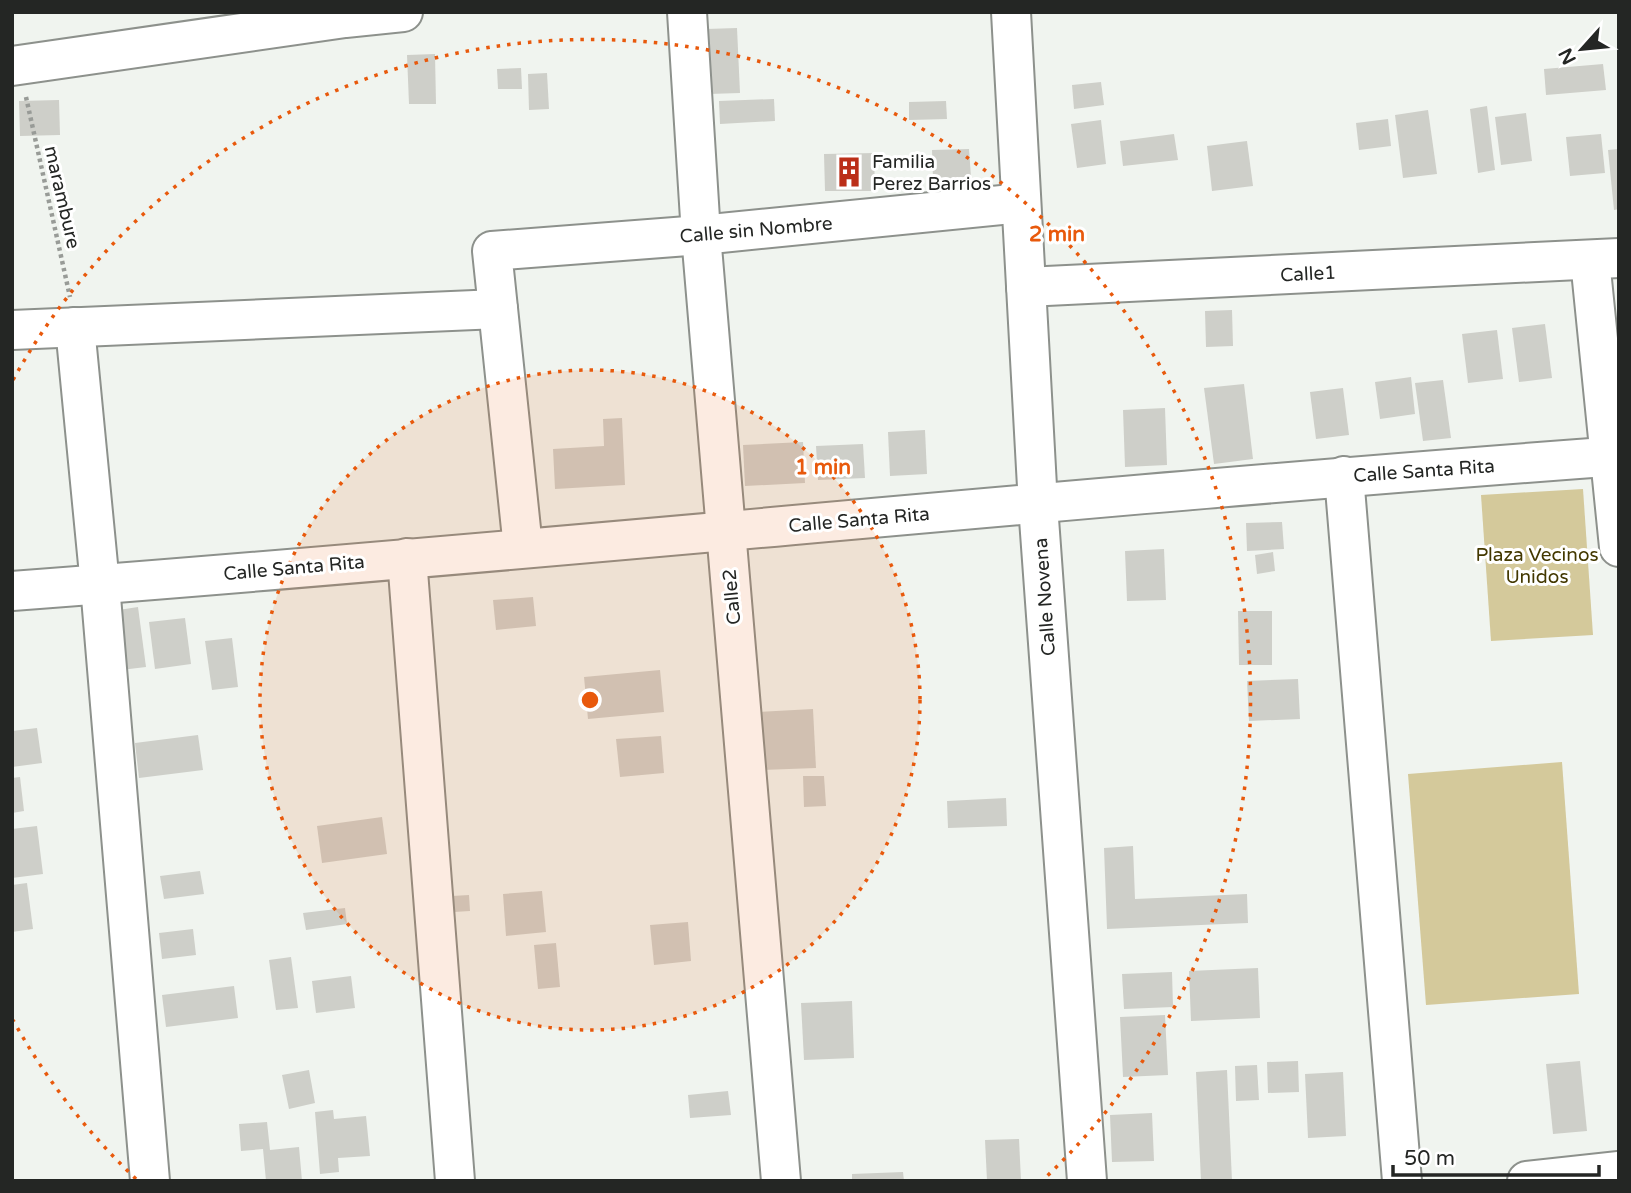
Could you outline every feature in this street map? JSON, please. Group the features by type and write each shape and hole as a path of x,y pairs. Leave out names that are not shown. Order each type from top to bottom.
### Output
{"street":[{"path":"18,76 345,15 403,12"},
{"name":"Calle2","path":"687,12 701,235 781,1181"},
{"name":"Calle Novena","path":"1011,12 1038,505 1087,1181"},
{"name":"Calle sin Nombre","path":"498,309 492,251 701,235 1021,203"},
{"path":"1604,259 1619,547"},
{"name":"Calle1","path":"1026,287 1604,259"},
{"path":"12,330 74,319 498,309 523,548"},
{"path":"74,319 100,584 150,1181"},
{"name":"Calle Santa Rita","path":"12,591 1038,505 1344,476 1614,456"},
{"path":"1344,476 1402,1181"},
{"path":"407,558 455,1181"},
{"path":"1527,1181 1619,1171"}],"path":[{"name":"marambure","path":"18,76 74,319"}],"green space":[{"name":"Plaza Vecinos Unidos","path":"1583,489 1593,635 1491,641 1481,495"},
{"path":"1562,762 1579,994 1426,1005 1408,774"}],"building":[{"path":"737,28 740,93 709,94 706,29"},
{"path":"435,54 436,104 409,104 407,55"},
{"path":"1603,64 1606,90 1546,95 1544,69"},
{"path":"521,68 522,89 498,89 497,69"},
{"path":"547,73 549,109 529,110 528,74"},
{"path":"1101,82 1104,105 1074,109 1072,85"},
{"path":"774,99 775,121 720,124 719,101"},
{"path":"59,100 60,135 20,136 19,101"},
{"path":"946,101 947,119 909,120 909,102"},
{"path":"1487,106 1495,170 1478,173 1470,109"},
{"path":"1428,110 1437,174 1403,178 1395,115"},
{"path":"1526,113 1532,161 1501,165 1495,117"},
{"path":"1388,119 1391,146 1359,150 1356,123"},
{"path":"1101,120 1106,164 1077,168 1071,124"},
{"path":"1174,134 1178,160 1123,166 1120,141"},
{"path":"1601,134 1605,173 1570,176 1566,137"},
{"path":"1247,141 1253,186 1212,191 1207,146"},
{"path":"969,149 971,177 933,179 932,150"},
{"path":"1619,149 1619,209 1614,210 1608,150"},
{"name":"Familia Perez Barrios","path":"874,153 875,191 825,191 824,154"},
{"path":"1232,310 1233,346 1206,347 1205,311"},
{"path":"1545,324 1552,378 1519,382 1512,328"},
{"path":"1497,330 1503,379 1468,383 1462,334"},
{"path":"1411,377 1415,414 1380,419 1375,382"},
{"path":"1443,380 1451,438 1423,441 1415,383"},
{"path":"1244,384 1253,459 1214,464 1204,388"},
{"path":"1343,388 1349,435 1316,439 1310,392"},
{"path":"1165,408 1167,465 1125,467 1123,410"},
{"path":"622,418 625,485 555,489 553,449 604,446 603,419"},
{"path":"925,430 927,474 890,476 888,432"},
{"path":"803,442 805,483 745,486 743,445"},
{"path":"863,444 865,478 818,480 816,446"},
{"path":"1282,522 1284,549 1247,551 1246,523"},
{"path":"1164,549 1166,600 1127,601 1125,551"},
{"path":"1273,552 1275,571 1257,574 1255,555"},
{"path":"533,597 536,626 496,630 493,600"},
{"path":"138,607 146,667 121,670 112,611"},
{"path":"1238,611 1272,611 1272,665 1239,665"},
{"path":"185,618 191,664 155,669 149,622"},
{"path":"232,638 238,687 212,690 205,641"},
{"path":"660,670 664,712 588,719 584,677"},
{"path":"1298,679 1300,719 1249,721 1247,681"},
{"path":"813,709 816,768 762,770 759,712"},
{"path":"37,728 42,763 12,767 12,731"},
{"path":"198,735 203,770 139,778 135,743"},
{"path":"661,736 664,773 620,777 616,739"},
{"path":"803,776 824,776 826,806 804,807"},
{"path":"20,777 24,811 12,813 12,778"},
{"path":"1006,798 1007,826 948,828 947,801"},
{"path":"382,817 387,854 322,863 317,826"},
{"path":"37,826 43,874 12,878 12,829"},
{"path":"1133,846 1135,899 1247,894 1248,923 1107,929 1104,848"},
{"path":"200,871 204,894 164,899 160,876"},
{"path":"27,883 33,929 12,932 12,885"},
{"path":"542,891 546,932 506,936 503,894"},
{"path":"469,895 470,911 454,912 452,896"},
{"path":"345,908 347,924 306,930 303,913"},
{"path":"688,922 691,961 654,965 650,925"},
{"path":"193,929 196,955 162,959 159,933"},
{"path":"556,943 560,987 538,989 534,945"},
{"path":"291,957 298,1008 276,1010 269,960"},
{"path":"1258,968 1260,1018 1191,1021 1189,971"},
{"path":"1172,972 1173,1007 1124,1009 1122,974"},
{"path":"351,976 355,1008 316,1013 312,981"},
{"path":"234,986 238,1018 166,1027 162,995"},
{"path":"852,1001 854,1058 804,1060 801,1003"},
{"path":"1165,1015 1168,1075 1123,1077 1120,1017"},
{"path":"1298,1061 1299,1092 1268,1093 1267,1062"},
{"path":"1580,1061 1587,1131 1553,1134 1546,1064"},
{"path":"1257,1065 1259,1100 1236,1101 1235,1066"},
{"path":"309,1070 315,1103 289,1109 282,1075"},
{"path":"1227,1070 1232,1181 1201,1181 1196,1072"},
{"path":"1343,1072 1346,1136 1308,1138 1305,1074"},
{"path":"728,1091 731,1115 690,1118 688,1095"},
{"path":"333,1110 334,1119 366,1116 370,1156 338,1158 339,1172 320,1174 315,1112"},
{"path":"1152,1113 1154,1161 1112,1162 1110,1115"},
{"path":"267,1122 270,1150 299,1147 302,1181 266,1181 263,1149 241,1151 239,1124"},
{"path":"1019,1139 1021,1181 987,1181 985,1140"},
{"path":"903,1172 904,1181 852,1181 852,1174"}],"place":[{"name":"Familia Perez Barrios","path":"849,172"}]}
